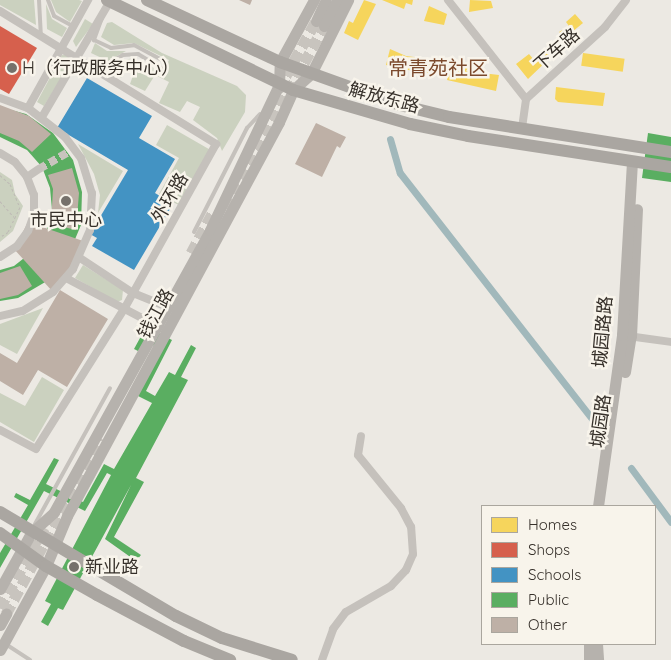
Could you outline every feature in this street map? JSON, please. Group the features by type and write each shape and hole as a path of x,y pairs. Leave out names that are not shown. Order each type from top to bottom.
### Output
{"main road":[{"name":"解放东路","path":"147,0 280,62 400,105 522,128 671,152"},
{"name":"钱江路","path":"173,310 279,85 280,62 314,0"},
{"path":"326,0 320,24 338,0"},
{"name":"钱江路","path":"0,588 31,533 54,512 173,310 279,122 293,90 311,74 348,0"},
{"name":"解放东路","path":"109,1 279,85 293,90 453,133 671,167"},
{"name":"城园路路","path":"598,505 626,336 636,161"},
{"name":"钱江路","path":"2,647 46,566 53,544 162,329"},
{"name":"城园路","path":"606,505 626,336"},
{"path":"0,512 31,533 184,620 222,638 292,660"},
{"path":"0,533 46,566 184,641 230,660"},
{"path":"0,625 6,614"},
{"path":"589,645 589,660"},
{"path":"597,645 598,660"}],"street":[{"path":"28,108 88,0"},
{"path":"448,0 526,98 522,128"},
{"name":"下车路","path":"526,98 605,27 626,0"},
{"path":"42,117 109,1"},
{"name":"外环路","path":"0,10 216,144 124,309 36,449 0,430"},
{"path":"0,98 28,108 42,117 71,150 82,158 92,193 90,230 80,258 73,269 53,292 22,311 0,316"},
{"path":"0,153 15,162 27,177 34,195 34,214 28,231 17,246 0,257"},
{"path":"27,177 39,169"},
{"path":"80,258 133,293 173,310"},
{"path":"66,278 162,329"},
{"path":"626,336 671,342"},
{"path":"322,660 333,629 346,612 391,586 406,570 413,554 411,527 401,508 358,455 361,436"}],"lane":[{"path":"39,0 42,35"},
{"path":"48,0 54,16 70,27 84,8"},
{"path":"103,14 104,19 94,40 111,48 134,45 166,62"},
{"path":"98,70 123,56 138,54 161,68"},
{"path":"194,232 247,128 272,101"},
{"path":"31,533 110,388"},
{"path":"2,647 30,660"}],"path":[{"path":"0,175 19,203 15,218 8,232 0,237"},
{"path":"0,201 15,218"}],"green space":[{"path":"0,0 34,0 36,25 0,5"},
{"path":"51,0 82,1 70,22 56,12"},
{"path":"46,4 52,19 67,28 62,37 47,29"},
{"path":"85,19 93,24 76,47 73,41"},
{"path":"112,22 162,53 237,86 246,95 245,112 222,151 217,138 193,120 200,107 187,101 180,112 159,103 169,82 155,75 145,91 130,84 135,70 128,68 121,78 114,74 123,61 132,58 163,72 169,60 134,43 114,45 101,37 107,23"},
{"path":"95,43 107,51 126,51 108,61 91,53"},
{"path":"62,55 67,55 71,62 44,106 37,102"},
{"path":"167,125 214,152 182,207 159,194 179,158 156,145"},
{"path":"78,144 123,171 98,213 100,195 94,174"},
{"path":"0,172 12,180 15,194 23,206 13,231 0,242"},
{"path":"83,265 123,290 122,300 117,302 75,278"},
{"path":"43,308 17,354 0,345 0,324"},
{"path":"42,377 64,390 34,442 0,422 0,393 25,406"}],"building: Homes":[{"path":"364,0 376,4 358,40 344,33 349,21 353,23"},
{"path":"382,0 413,0 412,5 406,3 404,9"},
{"path":"470,0 491,1 493,8 469,12"},
{"path":"429,6 447,14 444,25 424,21"},
{"path":"575,14 583,23 572,32 574,35 528,79 516,64 529,54 534,60 535,56 563,36 559,32 569,26 566,22"},
{"path":"390,49 406,56 438,60 435,76 386,65"},
{"path":"583,53 625,59 623,72 581,66"},
{"path":"451,64 468,68 466,71 499,75 496,91 447,80"},
{"path":"556,87 605,93 603,106 558,102 555,99"}],"building: Shops":[{"name":"H（行政服务中心）","path":"0,26 37,48 9,94 0,89"}],"building: Schools":[{"path":"87,78 152,116 139,138 175,159 155,193 173,204 134,270 92,246 97,238 90,234 128,170 57,128"}],"building: Public":[{"name":"市民中心","path":"0,107 26,114 53,133 73,160 82,192 81,225 68,256 47,281 18,298 0,301 0,270 14,266 33,251 46,232 52,210 50,188 42,167 27,150 0,137"},
{"path":"648,133 671,137 671,182 642,178"},
{"name":"新业路","path":"146,327 172,340 146,391 155,396 169,372 175,375 191,345 196,348 181,377 188,380 136,478 144,482 114,537 141,555 136,561 105,539 131,485 63,610 58,608 48,626 41,622 51,604 45,601 111,475 107,473 85,511 44,491 0,568 0,553 28,505 14,497 16,493 30,500 54,458 59,460 46,484 83,502 104,464 114,469 152,403 136,395 163,342 138,351 134,349"}],"building: Other":[{"path":"239,0 252,0 250,5"},
{"path":"0,105 29,116 51,134 32,152 19,141 0,133"},
{"path":"316,123 346,137 340,148 337,146 322,177 295,164"},
{"path":"72,168 79,193 76,230 51,224 53,189 48,175"},
{"path":"28,222 86,242 80,258 53,292 14,249"},
{"path":"20,266 32,286 18,295 0,299 0,273"},
{"path":"60,290 108,319 67,387 38,370 23,395 0,381 0,353 17,363"}],"waterway":[{"path":"390,139 400,173 596,424"},
{"path":"631,468 671,522"}],"tunnel":[{"path":"278,90 316,21"},
{"path":"226,208 324,26"},
{"path":"39,169 69,152"},
{"path":"191,253 214,210"},
{"path":"6,614 101,438"},
{"path":"0,608 44,527"}],"place":[{"name":"H（行政服务中心）","path":"12,68"},
{"name":"市民中心","path":"66,201"},
{"name":"新业路","path":"74,567"}],"district":[{"name":"常青苑社区","path":"438,67"}]}
